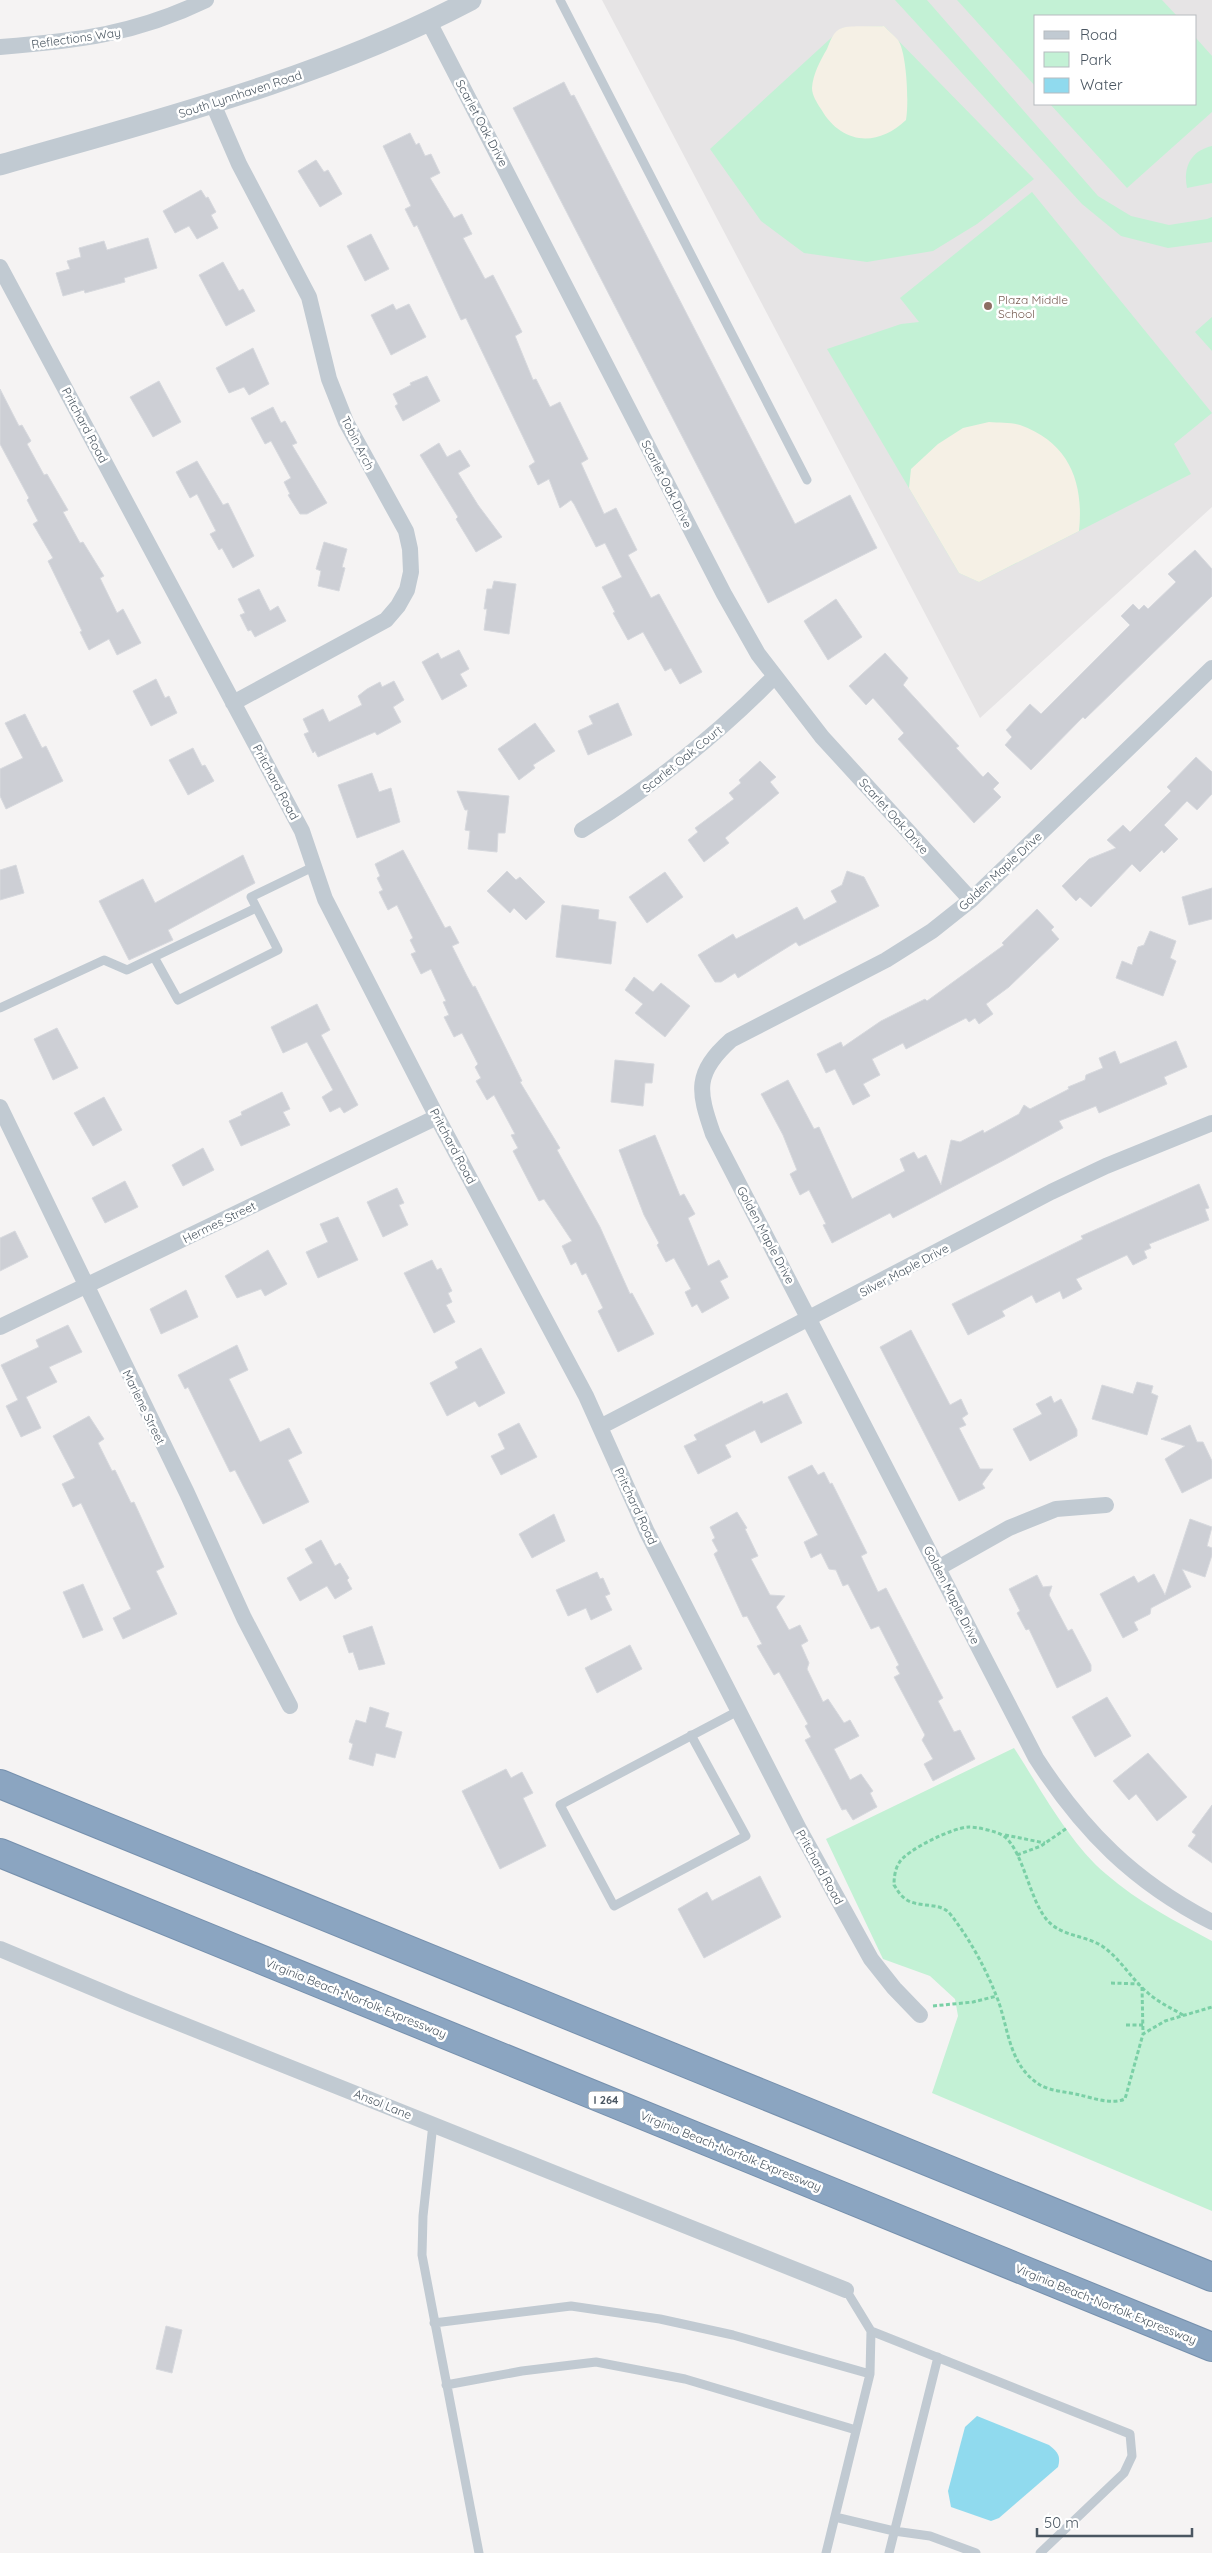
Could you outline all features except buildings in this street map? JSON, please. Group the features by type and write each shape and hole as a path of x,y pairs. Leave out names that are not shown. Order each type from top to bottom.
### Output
{"highway":[{"path":"0,1784 1212,2277"},
{"name":"Virginia Beach-Norfolk Expressway","path":"0,1853 1212,2347"}],"street":[{"name":"Reflections Way","path":"0,47 91,38 128,31 173,16 206,0"},
{"name":"South Lynnhaven Road","path":"0,165 214,104 328,65 429,22 471,0"},
{"name":"Scarlet Oak Drive","path":"429,22 724,594 758,654 822,737 971,900"},
{"name":"Tobin Arch","path":"214,104 239,164 309,297 330,378 346,422 406,531 410,549 411,572 407,590 398,606 386,620 233,703"},
{"name":"Pritchard Road","path":"0,267 302,831 324,899 437,1117 586,1396 647,1532 799,1829 871,1959 894,1988 920,2015"},
{"name":"Golden Maple Drive","path":"1212,668 971,900 932,931 886,960 731,1040 715,1054 705,1073 702,1101 713,1134 1036,1758 1060,1795 1079,1819 1118,1860 1152,1887 1181,1906 1212,1922"},
{"name":"Scarlet Oak Court","path":"582,830 629,801 692,754 740,712 774,676"},
{"name":"Marlene Street","path":"0,1107 187,1493 244,1618 290,1706"},
{"name":"Hermes Street","path":"0,1327 437,1117"},
{"name":"Silver Maple Drive","path":"600,1427 1052,1192 1106,1166 1212,1123"},
{"path":"938,1568 1009,1528 1056,1509 1106,1505"},
{"name":"Ansol Lane","path":"0,1949 765,2259 846,2290"}],"lane":[{"path":"560,0 807,480"},
{"path":"154,957 178,1000 278,950 251,897 313,868"},
{"path":"0,1008 104,960 127,970 256,908"},
{"path":"691,1735 746,1836 614,1906 560,1805 691,1735 738,1711"},
{"path":"433,2124 423,2216 422,2255 479,2553"},
{"path":"826,2553 870,2374 871,2330 846,2290"},
{"path":"434,2323 571,2306 660,2319 733,2335 870,2374"},
{"path":"871,2330 1130,2434 1132,2456 1124,2473 1040,2553"},
{"path":"889,2553 938,2356"},
{"path":"446,2385 522,2370 596,2362 685,2380 856,2430"},
{"path":"835,2517 894,2532 930,2536 976,2553"}],"path":[{"path":"1017,1855 1046,1843 1079,1819"},
{"path":"1046,1843 969,1827 959,1829 908,1852 898,1863 894,1885 903,1898 914,1904 940,1907 950,1913 974,1951 996,1996 1010,2045 1018,2063 1029,2077 1041,2086 1108,2101 1125,2099 1143,2034 1141,1986"},
{"path":"1002,1835 1012,1843 1038,1907 1048,1921 1062,1933 1087,1939 1102,1946 1141,1986 1169,2008 1183,2014"},
{"path":"1111,1983 1141,1986"},
{"path":"920,2015 933,2006 943,2003 973,2002 996,1996"},
{"path":"1143,2034 1165,2021 1183,2014 1212,2007"},
{"path":"1126,2025 1143,2025"}],"shaded area":[{"name":"Plaza Middle School","path":"602,0 1212,0 1212,507 980,718"}],"green space":[{"path":"895,0 927,0 1098,196 1131,216 1169,225 1212,217 1212,242 1168,248 1121,236 1082,204"},
{"path":"957,0 1162,0 1176,15 1034,15 1034,85"},
{"path":"884,26 1034,179 977,224 933,251 867,262 804,253 761,221 710,149 842,28"},
{"path":"1197,39 1212,56 1212,112 1127,188 1051,105 1197,105"},
{"path":"1212,146 1212,183 1187,188 1186,174 1190,161 1198,152"},
{"path":"1032,192 1212,413 1174,444 1191,474 979,582 959,573 827,349 901,324 919,322 900,298"},
{"path":"1212,317 1212,351 1195,332"},
{"path":"1014,1748 1056,1815 1093,1862 1118,1884 1144,1902 1212,1941 1212,2211 932,2093 958,2016 955,1999 930,1976 883,1959 826,1839"}],"sand":[{"path":"884,26 898,40 901,47 907,91 906,120 895,129 883,135 872,138 860,138 849,135 829,121 816,102 813,93 815,73 832,37 839,29"},
{"path":"989,422 1020,425 1051,442 1062,454 1076,481 1080,513 1079,531 979,582 959,573 909,488 911,469 938,444 963,428"}],"water":[{"path":"977,2416 1049,2445 1057,2452 1059,2457 1058,2467 999,2518 991,2521 951,2507 948,2491 965,2427"}],"place":[{"name":"Plaza Middle School","path":"988,306"}]}
